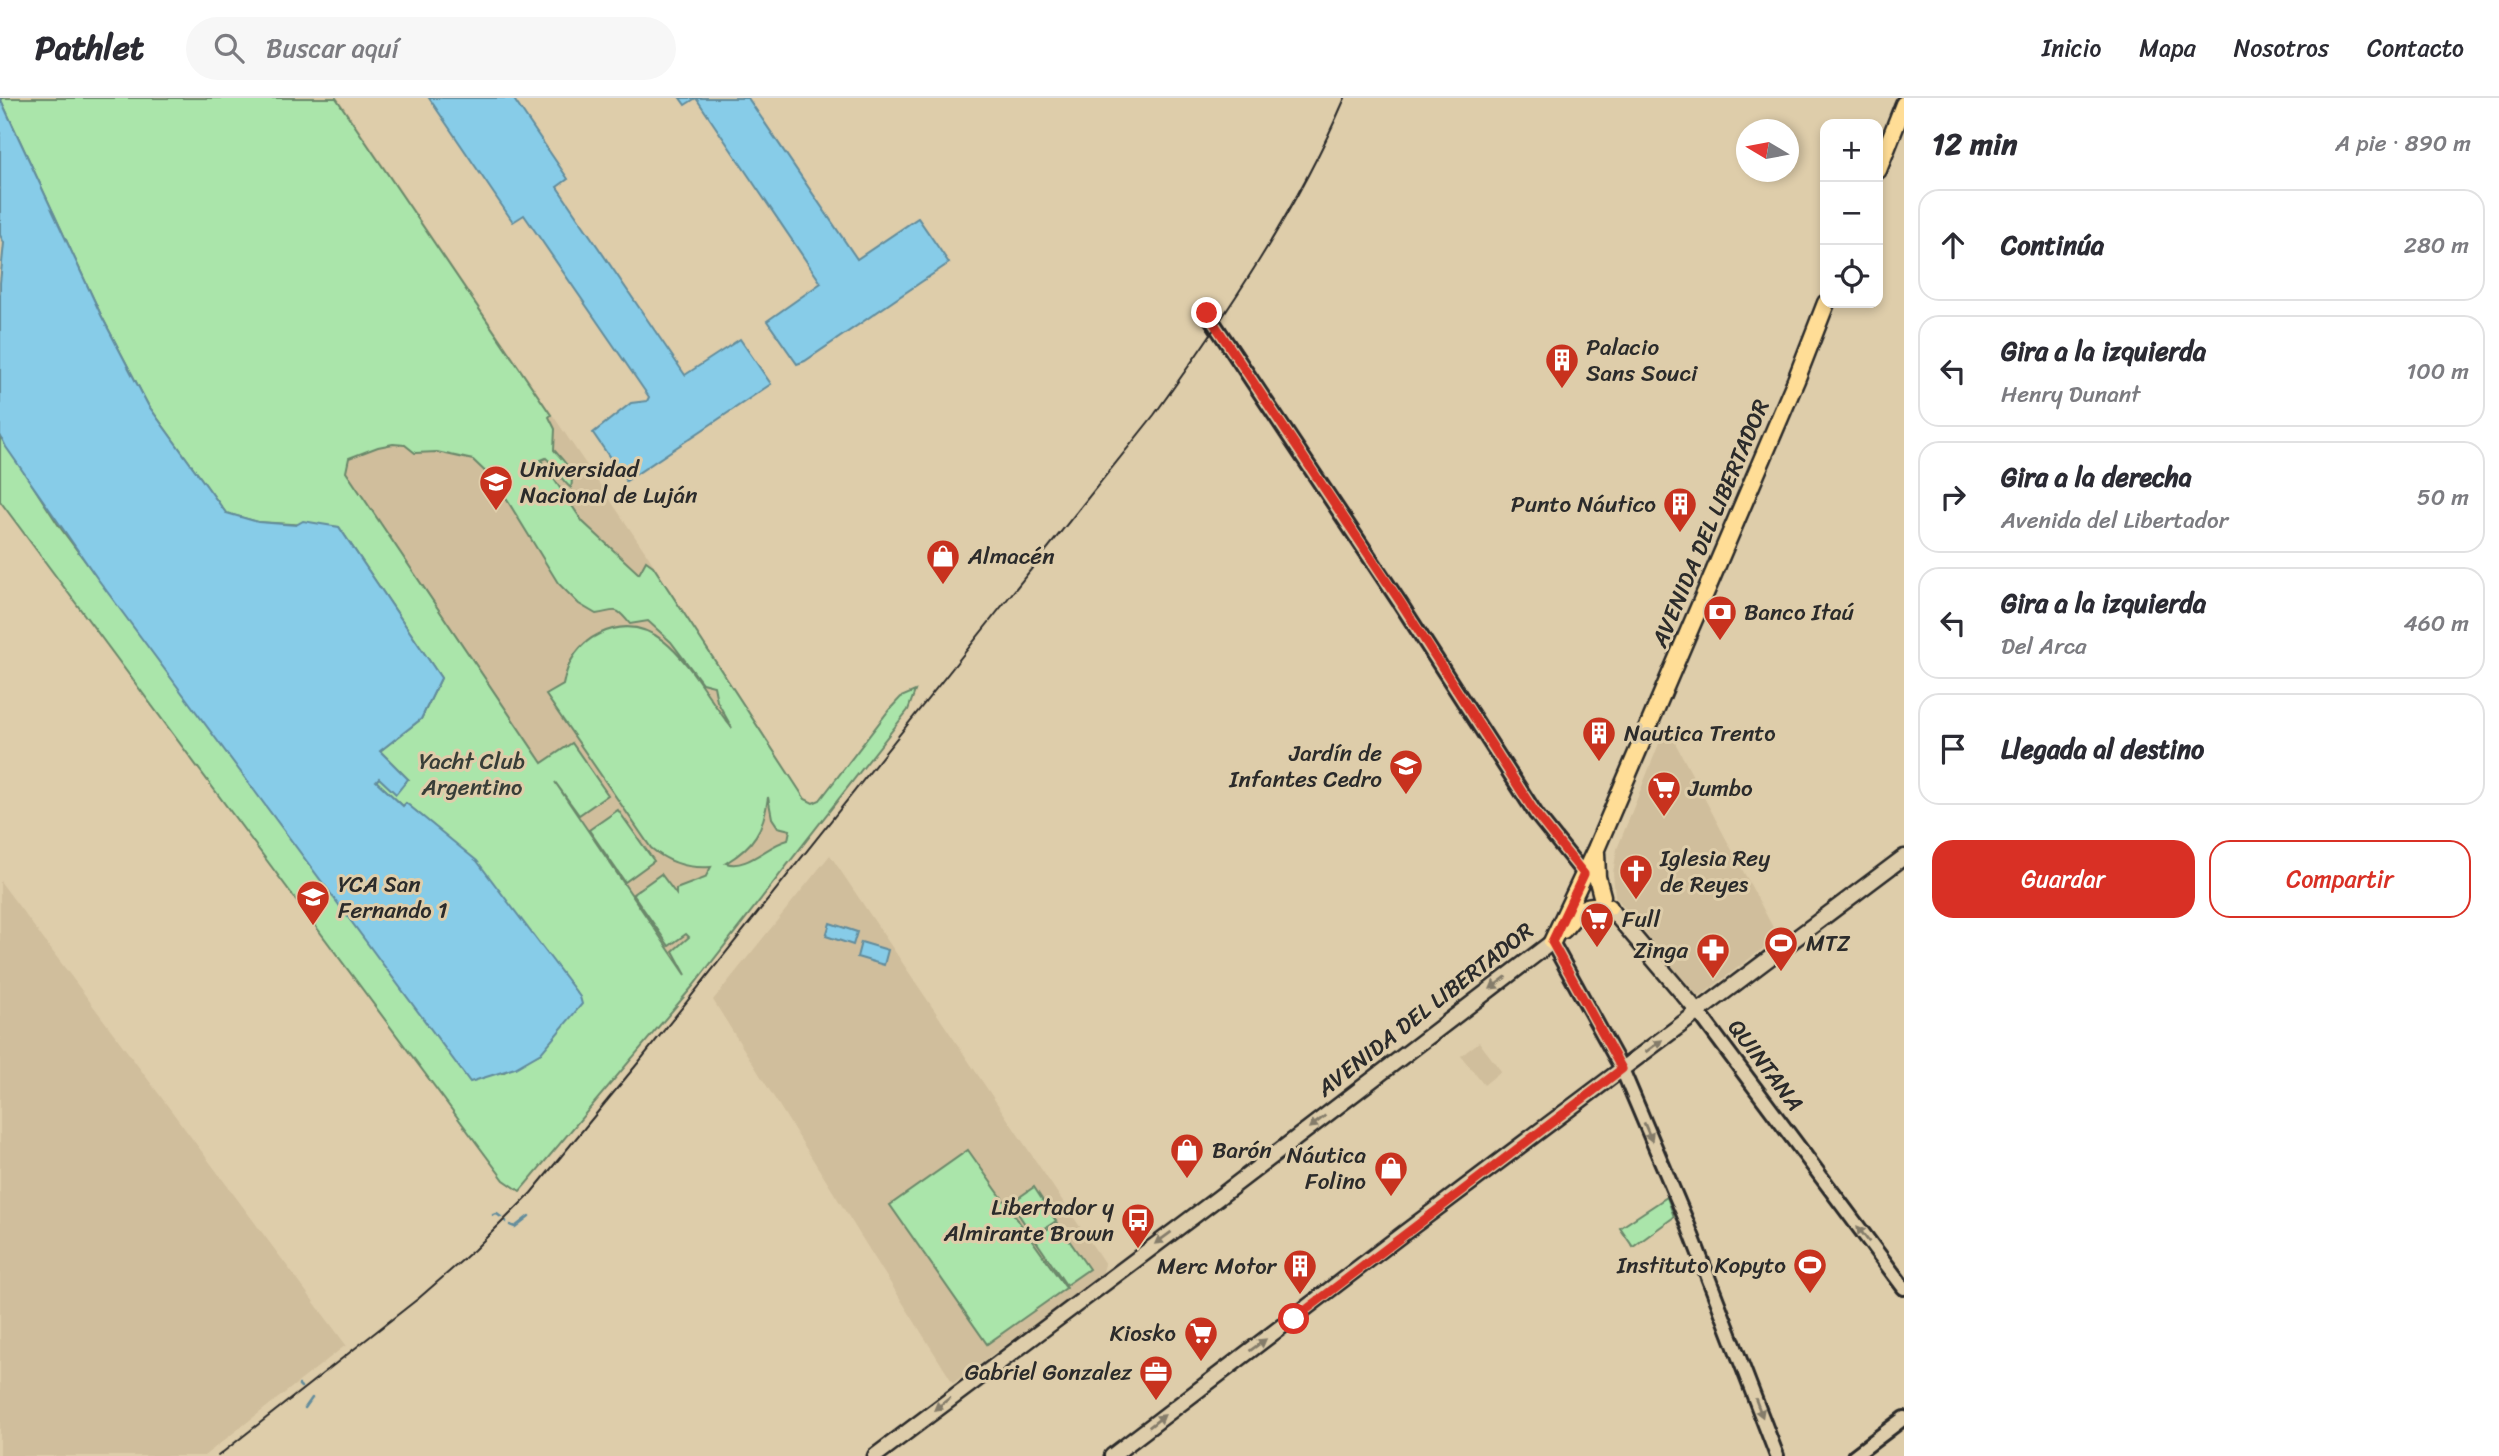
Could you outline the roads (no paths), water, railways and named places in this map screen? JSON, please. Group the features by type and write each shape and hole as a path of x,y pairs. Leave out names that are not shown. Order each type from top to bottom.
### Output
{"main road":[{"path":"1883,157 1904,104"},
{"name":"AVENIDA DEL LIBERTADOR","path":"874,1456 1218,1198 1552,942 1596,849 1796,380 1824,308"},
{"path":"1552,942 1580,910 1605,902 1596,866 1596,849"},
{"path":"1112,1456 1904,857"},
{"name":"QUINTANA","path":"1584,874 1699,1013"}],"street":[{"path":"1207,313 1401,603 1536,814 1584,874"},
{"path":"1552,942 1622,1069 1686,1220 1777,1456"},
{"name":"QUINTANA","path":"1699,1013 1904,1288"},
{"path":"1854,1456 1904,1418"},
{"path":"1871,1456 1872,1442"}],"water":[{"path":"0,98 101,315 148,405 226,513 258,522 296,525 303,521 339,527 441,678 421,719 380,751 408,779 396,794 379,778 376,781 403,806 406,803 477,861 580,997 582,1004 541,1053 515,1068 470,1082 97,578 6,447 0,435 0,283 4,243 0,235"},
{"path":"429,98 513,98 568,179 557,187 685,375 740,339 771,384 626,481 593,433 631,403 647,401 649,397 524,215 513,222"},
{"path":"680,98 696,98 685,105"},
{"path":"696,98 748,98 857,259 918,218 949,263 797,364 767,321 821,283"},
{"path":"830,923 857,932 853,945 826,936"},
{"path":"861,942 888,950 884,965 857,957"}],"waterway":[{"path":"493,1215 501,1217"},
{"path":"510,1225 515,1227 529,1216"},
{"path":"305,1408 312,1398"}],"tram line":[{"path":"218,1456 419,1298 474,1250 531,1193 638,1063 1154,415 1258,262 1305,182 1345,98"}],"place":[{"name":"Palacio Sans Souci","path":"1562,390"},
{"name":"Universidad Nacional de Luján","path":"496,512"},
{"name":"Punto Náutico","path":"1680,534"},
{"name":"Almacén","path":"943,586"},
{"name":"Banco Itaú","path":"1720,642"},
{"name":"Nautica Trento","path":"1599,763"},
{"name":"Jardín de Infantes Cedro","path":"1406,796"},
{"name":"Jumbo","path":"1664,818"},
{"name":"Iglesia Rey de Reyes","path":"1636,901"},
{"name":"YCA San Fernando 1","path":"313,927"},
{"name":"Full","path":"1597,949"},
{"name":"MTZ","path":"1781,973"},
{"name":"Zinga","path":"1713,980"},
{"name":"Barón","path":"1187,1180"},
{"name":"Náutica Folino","path":"1391,1198"},
{"name":"Libertador y Almirante Brown","path":"1138,1250"},
{"name":"Instituto Kopyto","path":"1810,1295"},
{"name":"Merc Motor","path":"1300,1296"},
{"name":"Kiosko","path":"1201,1363"},
{"name":"Gabriel Gonzalez","path":"1156,1402"}],"park label":[{"name":"Yacht Club Argentino","path":"472,774"}]}
